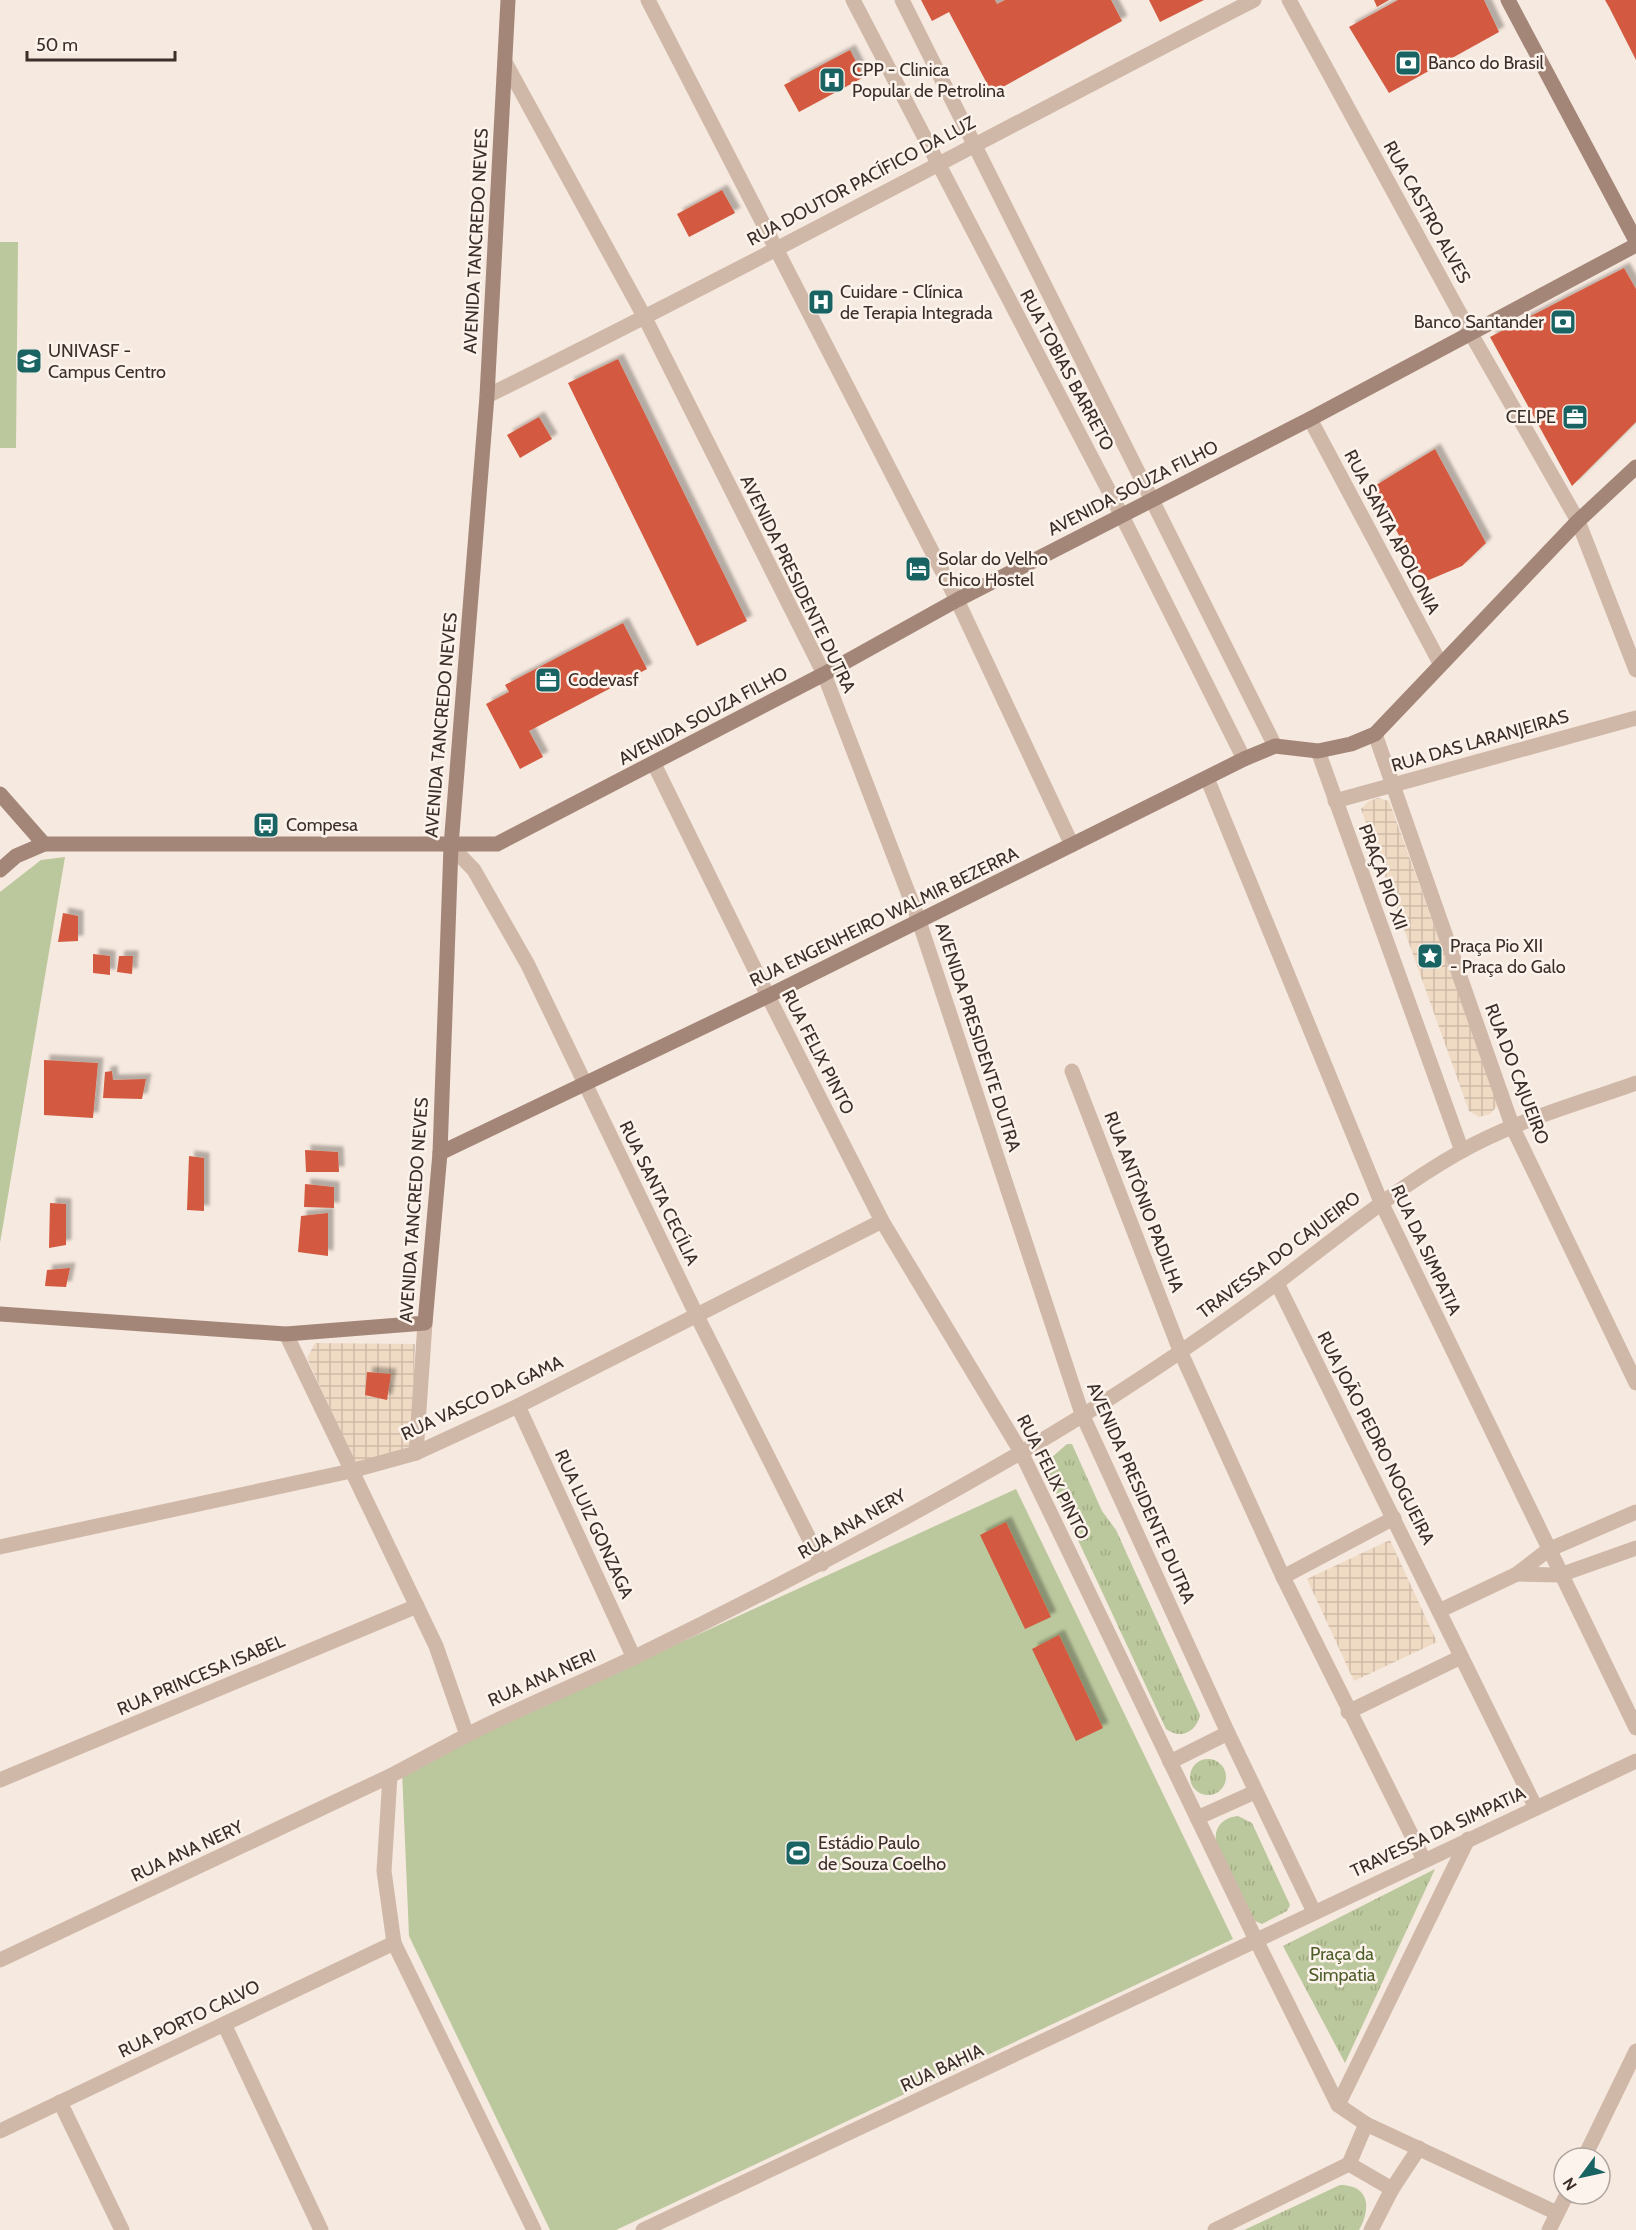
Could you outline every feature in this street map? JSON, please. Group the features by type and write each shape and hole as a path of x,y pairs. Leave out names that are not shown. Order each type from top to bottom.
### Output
{"main road":[{"name":"AVENIDA TANCREDO NEVES","path":"425,1323 440,1153 451,846 487,396 508,0"},
{"path":"1508,0 1636,243"},
{"name":"AVENIDA SOUZA FILHO","path":"44,844 451,846 497,844 824,674 957,600 1310,419 1636,243"},
{"path":"1375,734 1440,663 1578,521 1636,467"},
{"name":"RUA ENGENHEIRO WALMIR BEZERRA","path":"440,1153 768,996 1244,759 1275,746 1318,751 1351,744 1375,734"},
{"path":"0,794 44,844 16,856 0,870"},
{"path":"0,1314 286,1334 425,1323"}],"street":[{"path":"648,0 957,600 1072,845"},
{"name":"RUA TOBIAS BARRETO","path":"854,0 1122,516 1244,759"},
{"name":"RUA TOBIAS BARRETO","path":"902,0 1275,746"},
{"name":"RUA DOUTOR PACÍFICO DA LUZ","path":"487,396 645,318 777,247 938,165 975,143 1254,0"},
{"name":"RUA CASTRO ALVES","path":"1289,0 1470,332 1578,521 1636,670"},
{"name":"AVENIDA PRESIDENTE DUTRA","path":"505,62 645,318 824,674 919,921 1082,1414 1255,1792 1314,1912"},
{"name":"RUA SANTA APOLONIA","path":"1310,419 1440,663"},
{"name":"RUA DAS LARANJEIRAS","path":"1335,801 1636,718"},
{"name":"RUA DO CAJUEIRO","path":"1375,734 1513,1128 1636,1383"},
{"name":"PRAÇA PIO XII","path":"1318,751 1462,1151"},
{"name":"RUA FELIX PINTO","path":"654,764 882,1221 1021,1452 1338,2105 1366,2124 1557,2213"},
{"name":"RUA DA SIMPATIA","path":"1207,778 1381,1202 1636,1728"},
{"name":"RUA SANTA CECÍLIA","path":"451,846 480,879 528,965 697,1316 822,1564"},
{"name":"RUA ANTÔNIO PADILHA","path":"1072,1071 1181,1353 1283,1577 1348,1712 1424,1860"},
{"name":"TRAVESSA DO CAJUEIRO","path":"1082,1414 1181,1353 1277,1283 1381,1202 1462,1151 1513,1128 1636,1083"},
{"name":"RUA VASCO DA GAMA","path":"0,1547 351,1471 416,1453 518,1406 882,1221"},
{"name":"RUA JOÃO PEDRO NOGUEIRA","path":"1277,1283 1441,1610 1461,1657 1536,1808"},
{"name":"AVENIDA TANCREDO NEVES","path":"416,1453 425,1323"},
{"path":"286,1334 436,1646 467,1734"},
{"name":"RUA LUIZ GONZAGA","path":"518,1406 634,1658"},
{"name":"RUA ANA NERY","path":"634,1658 822,1564 866,1537 1021,1452 1082,1414"},
{"path":"1441,1610 1517,1574 1548,1550 1636,1512"},
{"path":"1283,1577 1394,1518"},
{"path":"1517,1574 1560,1575 1636,1548"},
{"name":"RUA PRINCESA ISABEL","path":"0,1780 417,1606"},
{"path":"1348,1712 1461,1657"},
{"name":"RUA ANA NERI","path":"390,1776 467,1734 634,1658"},
{"path":"1170,1762 1228,1733"},
{"name":"TRAVESSA DA SIMPATIA","path":"1257,1942 1314,1912 1636,1761"},
{"path":"390,1776 384,1871 394,1943 534,2230"},
{"name":"RUA ANA NERY","path":"0,1960 390,1776"},
{"path":"1197,1818 1255,1792"},
{"path":"1338,2105 1468,1839"},
{"name":"RUA BAHIA","path":"643,2230 1257,1942"},
{"name":"RUA PORTO CALVO","path":"0,2131 394,1943"},
{"path":"224,2024 321,2230"},
{"path":"1590,2146 1636,2051"},
{"path":"60,2102 122,2230"},
{"path":"1215,2230 1349,2164 1366,2124"},
{"path":"1371,2230 1392,2189 1419,2148"},
{"path":"1349,2164 1392,2189"},
{"path":"1549,2230 1560,2206"}],"green space":[{"path":"0,242 18,242 16,448 0,448"},
{"path":"65,857 0,1243 0,892 41,860"},
{"path":"1067,1444 1072,1444 1102,1511 1116,1530 1200,1715 1195,1726 1187,1732 1177,1734 1166,1729 1043,1465"},
{"name":"Estádio Paulo de Souza Coelho","path":"1016,1489 1233,1939 616,2230 550,2230 409,1936 402,1770"},
{"path":"1208,1759 1221,1764 1226,1777 1221,1790 1208,1795 1195,1790 1190,1777 1195,1764"},
{"path":"1238,1816 1252,1823 1290,1905 1287,1911 1262,1924 1255,1921 1227,1868 1216,1840 1219,1826 1229,1818"},
{"name":"Praça da Simpatia","path":"1435,1869 1345,2063 1283,1946"},
{"path":"1340,2185 1357,2189 1365,2200 1365,2214 1359,2230 1244,2230"}],"shaded area":[{"name":"Praça Pio XII - Praça do Galo","path":"1378,798 1389,801 1499,1104 1490,1114 1479,1117 1469,1111 1361,809 1369,801"},
{"path":"315,1343 415,1344 411,1446 356,1466 307,1358"},
{"path":"1390,1540 1437,1642 1354,1681 1307,1579"}],"building":[{"path":"921,0 995,0 997,4 1005,0 1111,0 1122,21 992,93 949,12 932,21"},
{"path":"1149,0 1204,0 1160,22"},
{"path":"1374,0 1389,0 1377,7"},
{"name":"Banco do Brasil","path":"1398,0 1484,0 1499,32 1389,93 1349,27"},
{"path":"1605,0 1636,0 1636,60 1609,7"},
{"path":"850,50 864,77 799,112 784,85"},
{"path":"722,190 735,213 689,237 677,214"},
{"path":"1624,268 1636,289 1636,422 1572,486 1490,337"},
{"path":"618,359 747,621 697,646 568,383"},
{"path":"539,417 552,439 520,458 507,435"},
{"path":"1435,449 1486,543 1462,566 1424,582 1373,487"},
{"path":"623,623 647,669 529,731 543,757 520,769 486,704 509,692 505,685"},
{"path":"63,913 78,916 78,941 58,942"},
{"path":"93,954 110,956 110,975 93,973"},
{"path":"119,956 133,956 132,974 117,972"},
{"path":"44,1060 98,1063 93,1118 44,1115"},
{"path":"112,1071 113,1080 146,1079 142,1099 103,1098 105,1072"},
{"path":"305,1150 338,1152 339,1172 306,1172"},
{"path":"189,1156 204,1158 204,1211 187,1210"},
{"path":"305,1184 334,1187 334,1208 304,1207"},
{"path":"50,1203 66,1204 66,1245 49,1248"},
{"path":"328,1213 328,1256 298,1252 301,1216"},
{"path":"70,1268 66,1287 45,1286 47,1270"},
{"path":"367,1372 391,1374 387,1400 365,1395"},
{"path":"1006,1522 1051,1617 1025,1629 980,1535"},
{"path":"1059,1635 1103,1728 1076,1741 1032,1649"}],"place":[{"name":"Banco do Brasil","path":"1408,63"},
{"name":"CPP - Clinica Popular de Petrolina","path":"832,80"},
{"name":"Cuidare - Clínica de Terapia Integrada","path":"821,302"},
{"name":"Banco Santander","path":"1563,322"},
{"name":"UNIVASF - Campus Centro","path":"29,361"},
{"name":"CELPE","path":"1575,417"},
{"name":"Solar do Velho Chico Hostel","path":"918,569"},
{"name":"Codevasf","path":"548,680"},
{"name":"Compesa","path":"266,825"},
{"name":"Praça Pio XII - Praça do Galo","path":"1430,956"},
{"name":"Estádio Paulo de Souza Coelho","path":"798,1853"}]}
